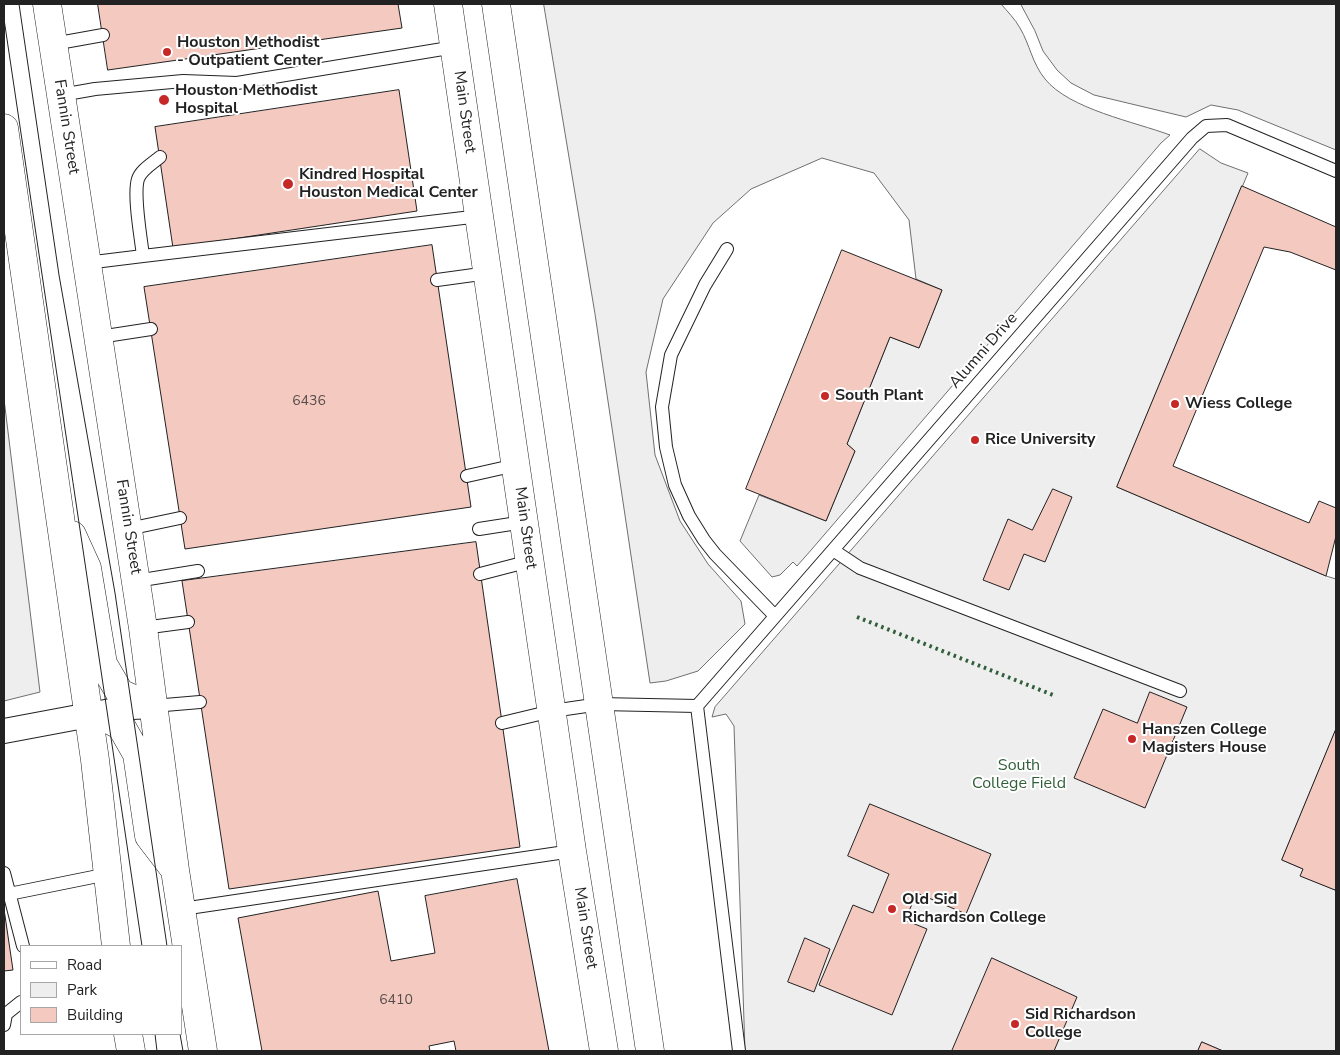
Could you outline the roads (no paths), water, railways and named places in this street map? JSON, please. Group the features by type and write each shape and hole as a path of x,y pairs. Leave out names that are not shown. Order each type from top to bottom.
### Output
{"main road":[{"name":"Fannin Street","path":"47,4 136,580 175,870 202,1051"},
{"name":"Main Street","path":"448,4 572,851 604,1051"},
{"path":"496,4 650,1051"},
{"path":"4,128 89,715 116,945"},
{"path":"58,504 87,568 103,664 120,693 153,706"},
{"path":"89,715 110,720 121,726 137,754 150,836 175,870"},
{"path":"128,1035 131,1051"}],"street":[{"path":"4,731 132,707 153,706"}],"lane":[{"path":"53,44 103,35"},
{"path":"61,95 94,89 183,81 237,83 455,47"},
{"name":"Alumni Drive","path":"697,706 1192,138 1206,126 1227,125 1336,171"},
{"path":"143,256 137,205 138,179 160,157"},
{"path":"86,263 480,216"},
{"path":"727,248 705,285 671,355 662,407 666,448 675,485 689,516 704,540 715,554 775,616"},
{"path":"437,280 488,273"},
{"path":"99,337 151,329"},
{"path":"467,476 516,464"},
{"path":"128,529 180,518"},
{"path":"479,529 524,522"},
{"path":"833,550 860,568 1180,691"},
{"path":"480,574 530,562"},
{"path":"136,580 198,571"},
{"path":"143,628 188,622"},
{"path":"153,706 200,702"},
{"path":"502,723 552,711 600,704 697,706 739,1051"},
{"path":"182,909 572,851"},
{"path":"4,873 23,945"},
{"path":"10,894 108,874"},
{"path":"4,1025 6,1014 20,1003"}],"tram line":[{"path":"19,4 59,275 115,593 167,945"},
{"path":"4,19 142,945"},
{"path":"155,1035 157,1051"},
{"path":"180,1035 183,1051"}],"place":[{"name":"Houston Methodist - Outpatient Center","path":"167,52"},
{"name":"Houston Methodist Hospital","path":"164,100"},
{"name":"Kindred Hospital Houston Medical Center","path":"288,184"},
{"name":"South Plant","path":"825,396"},
{"name":"Wiess College","path":"1175,404"},
{"name":"Rice University","path":"975,440"},
{"name":"Hanszen College Magisters House","path":"1132,739"},
{"name":"Old Sid Richardson College","path":"892,909"},
{"name":"Sid Richardson College","path":"1015,1024"}],"park label":[{"name":"South College Field","path":"1019,775"}]}
